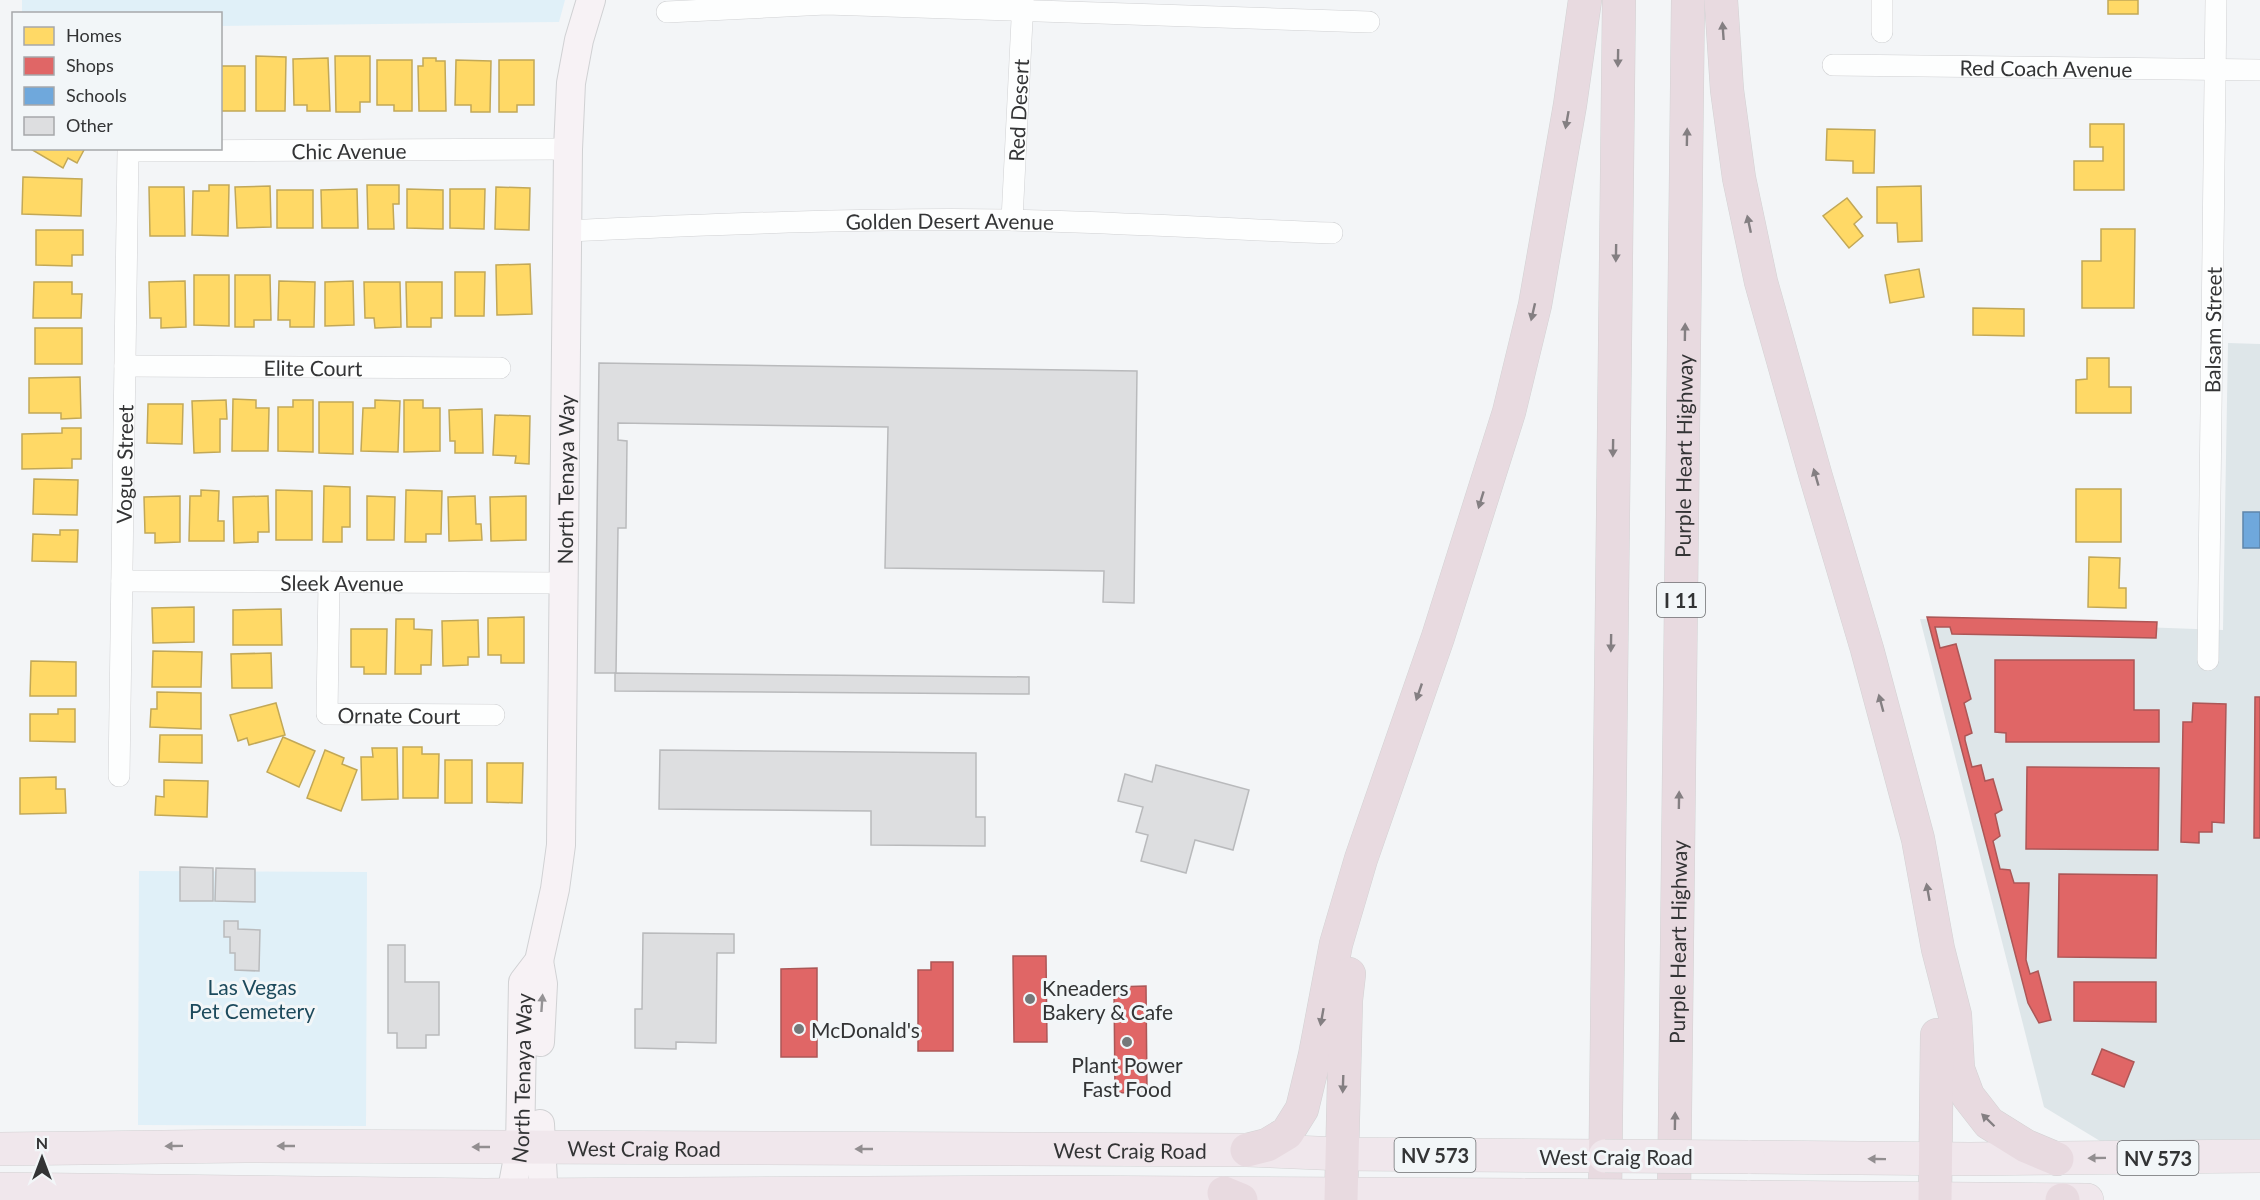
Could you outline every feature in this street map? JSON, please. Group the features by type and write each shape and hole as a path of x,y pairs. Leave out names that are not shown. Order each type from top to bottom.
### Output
{"highway":[{"path":"1247,1150 1267,1145 1287,1133 1302,1109 1315,1055 1336,944 1361,858 1438,637 1509,412 1535,305 1570,105 1585,0"},
{"path":"1605,1200 1618,0"},
{"name":"Purple Heart Highway","path":"1674,1200 1688,0"},
{"path":"1721,0 1727,90 1739,178 1761,282 1812,465 1868,649 1918,839 1938,949 1955,1015 1958,1069 1968,1096 1989,1123 2026,1146 2056,1159"},
{"path":"1341,1197 1346,999 1361,858"},
{"path":"1935,1199 1938,949"}],"main road":[{"name":"North Tenaya Way","path":"510,1197 530,1147 541,1026 543,984 539,961 555,889 561,845 568,149 572,72 591,0"},
{"name":"West Craig Road","path":"0,1149 233,1146 1247,1150 1342,1154 1936,1159 2260,1156"},
{"name":"North Tenaya Way","path":"530,1147 544,1196"},
{"path":"866,1193 870,1176 876,1171 894,1169 982,1170 1043,1149"},
{"name":"West Craig Road","path":"0,1189 231,1196 510,1197 866,1193 2087,1200"}],"street":[{"path":"1882,0 1882,32"},
{"name":"Balsam Street","path":"2208,660 2216,0"},
{"path":"667,12 826,4 1022,5 1369,22"},
{"name":"Red Desert","path":"1012,220 1022,5"},
{"name":"Red Coach Avenue","path":"1833,65 2260,70"},
{"name":"Chic Avenue","path":"128,151 568,149"},
{"name":"Vogue Street","path":"119,776 128,151"},
{"name":"Golden Desert Avenue","path":"568,231 738,222 1012,220 1332,233"},
{"name":"Elite Court","path":"125,366 500,368"},
{"name":"Sleek Avenue","path":"122,581 565,583"},
{"name":"Ornate Court","path":"329,582 327,714 494,715"}],"shaded area":[{"path":"2228,343 2260,344 2260,1141 2105,1144 2044,1107 1920,619 2223,630"}],"green space":[{"path":"22,0 565,0 559,22 222,26 222,12 22,12"},
{"name":"Las Vegas Pet Cemetery","path":"139,871 367,872 366,1126 138,1125"}],"building: Homes":[{"path":"2108,0 2138,0 2138,14 2108,14"},
{"path":"256,56 286,57 285,111 256,111"},
{"path":"335,56 370,56 370,102 360,102 360,112 336,112"},
{"path":"328,58 330,111 307,111 307,105 294,105 293,59"},
{"path":"423,58 445,61 446,111 419,111 418,66 423,66"},
{"path":"377,60 412,60 412,111 394,111 394,105 377,105"},
{"path":"456,60 491,61 490,112 471,112 471,105 455,105"},
{"path":"499,60 534,60 534,105 517,105 517,112 499,112"},
{"path":"222,66 245,66 245,111 222,111"},
{"path":"2090,124 2124,124 2124,190 2074,190 2074,161 2103,161 2103,147 2090,147"},
{"path":"1827,129 1875,130 1874,173 1853,173 1853,161 1826,160"},
{"path":"32,150 84,150 77,163 68,158 63,168"},
{"path":"23,177 82,179 81,216 22,214"},
{"path":"209,185 229,185 228,236 192,235 193,191 209,191"},
{"path":"367,185 399,185 399,204 393,204 394,229 368,229"},
{"path":"270,186 271,227 237,228 235,187"},
{"path":"1921,186 1922,241 1898,242 1897,223 1877,223 1877,187"},
{"path":"149,187 184,187 185,236 150,236"},
{"path":"496,187 530,188 529,230 495,229"},
{"path":"357,189 358,228 322,228 321,190"},
{"path":"407,189 443,190 443,229 407,228"},
{"path":"450,189 485,189 484,229 450,228"},
{"path":"277,190 313,190 313,228 277,228"},
{"path":"1847,198 1862,217 1854,224 1863,236 1849,248 1823,216"},
{"path":"2101,229 2135,229 2134,308 2082,308 2082,261 2101,261"},
{"path":"36,230 83,230 83,255 72,255 72,266 36,265"},
{"path":"530,264 532,314 497,315 496,265"},
{"path":"1919,269 1924,297 1890,303 1885,275"},
{"path":"455,272 485,272 484,316 455,316"},
{"path":"194,275 229,275 229,326 194,325"},
{"path":"235,275 270,275 271,320 254,320 254,327 235,327"},
{"path":"185,281 186,327 161,328 161,318 150,318 149,282"},
{"path":"279,281 315,282 314,327 290,327 290,320 278,320"},
{"path":"353,281 354,325 325,326 325,282"},
{"path":"34,282 72,282 72,294 82,294 81,318 33,318"},
{"path":"364,282 400,282 401,327 375,328 374,318 365,318"},
{"path":"406,282 442,282 442,318 431,318 431,327 407,327"},
{"path":"1973,308 2024,309 2024,336 1973,335"},
{"path":"35,328 82,328 82,364 35,364"},
{"path":"2087,358 2109,358 2109,387 2131,387 2131,413 2076,413 2076,380 2087,379"},
{"path":"80,377 81,418 61,419 61,413 29,413 29,378"},
{"path":"233,399 256,400 256,408 269,408 268,451 232,451"},
{"path":"226,400 227,419 220,419 220,452 194,453 192,401"},
{"path":"293,400 313,400 313,452 278,451 278,407 293,407"},
{"path":"375,400 400,401 398,452 361,451 363,408 375,408"},
{"path":"404,400 423,400 423,408 440,408 440,451 404,452"},
{"path":"319,402 353,402 353,454 319,453"},
{"path":"148,404 183,404 182,444 147,443"},
{"path":"482,409 483,453 455,453 455,441 450,441 449,410"},
{"path":"495,415 530,416 529,464 515,463 516,456 493,455"},
{"path":"62,428 81,428 81,459 72,459 72,468 22,469 22,434 62,433"},
{"path":"34,479 78,480 77,515 33,514"},
{"path":"324,486 350,487 350,527 342,527 342,542 323,542"},
{"path":"2076,489 2121,489 2121,542 2076,542"},
{"path":"201,490 219,491 218,521 224,521 224,541 189,541 190,496 201,496"},
{"path":"276,490 312,491 312,540 276,540"},
{"path":"406,490 442,491 441,534 426,534 426,542 405,542"},
{"path":"180,496 180,542 155,543 155,533 145,533 144,497"},
{"path":"268,496 269,532 258,532 258,542 234,543 233,497"},
{"path":"367,496 395,497 394,540 367,540"},
{"path":"475,496 476,524 481,524 482,540 449,541 448,497"},
{"path":"526,496 526,540 491,541 490,497"},
{"path":"60,530 78,530 77,562 32,561 33,534 60,535"},
{"path":"2089,557 2120,558 2119,588 2126,588 2126,608 2088,607"},
{"path":"194,607 194,642 153,643 152,608"},
{"path":"281,609 282,645 233,645 233,610"},
{"path":"524,617 524,663 501,663 501,655 488,655 488,618"},
{"path":"396,619 414,619 414,629 432,630 431,665 421,665 421,674 395,674"},
{"path":"478,620 479,657 468,657 468,665 443,666 442,621"},
{"path":"351,629 387,629 386,674 364,674 364,667 351,667"},
{"path":"153,651 202,652 201,687 152,687"},
{"path":"271,653 272,688 232,688 231,654"},
{"path":"31,661 76,662 76,696 30,696"},
{"path":"157,692 201,693 201,729 150,727 151,709 157,709"},
{"path":"276,703 285,735 249,745 247,738 238,741 230,715"},
{"path":"58,709 75,709 75,742 30,741 30,714 58,714"},
{"path":"160,735 202,735 202,763 159,762"},
{"path":"283,737 315,751 299,787 267,772"},
{"path":"403,747 422,747 422,754 439,754 438,798 403,798"},
{"path":"372,748 397,748 398,799 362,800 361,757 373,757"},
{"path":"325,750 344,758 342,764 357,770 341,811 307,798"},
{"path":"445,760 472,760 472,803 445,803"},
{"path":"487,763 523,763 522,803 487,802"},
{"path":"56,777 56,789 65,789 66,813 20,814 20,778"},
{"path":"164,780 208,781 207,817 155,815 156,796 164,797"}],"building: Shops":[{"path":"1927,617 2157,622 2156,638 1952,634 1950,627 1935,627 1940,648 1956,644 1971,699 1964,703 1972,733 1965,736 1965,740 1972,767 1981,765 1985,781 1993,779 2002,810 1995,814 2000,836 1993,841 2000,869 2010,870 2014,883 2029,883 2026,960 2030,974 2038,971 2051,1020 2039,1023 2028,1003"},
{"path":"1995,660 2134,660 2134,710 2159,710 2159,742 2006,742 2006,733 1995,732"},
{"path":"2255,697 2260,697 2260,838 2254,838"},
{"path":"2193,703 2226,704 2224,823 2212,822 2212,832 2199,832 2199,843 2181,842 2183,722 2192,722"},
{"path":"2027,767 2159,768 2158,850 2026,849"},
{"path":"2059,874 2157,875 2156,958 2058,957"},
{"name":"Kneaders Bakery & Cafe","path":"1013,956 1046,956 1047,1042 1014,1042"},
{"path":"931,962 953,962 953,1051 918,1051 918,970 931,970"},
{"name":"McDonald's","path":"817,968 817,1057 781,1057 781,969"},
{"path":"2074,982 2156,982 2156,1022 2074,1021"},
{"path":"1146,986 1147,1092 1115,1093 1114,987"},
{"path":"2102,1049 2134,1062 2124,1087 2092,1074"}],"building: Schools":[{"path":"2243,512 2260,512 2260,548 2243,548"}],"building: Other":[{"path":"599,363 1137,371 1134,603 1103,602 1104,571 885,568 888,427 618,423 618,440 627,441 626,528 618,528 616,673 595,673"},
{"path":"615,673 1029,677 1029,694 615,691"},
{"path":"660,750 976,753 976,817 985,817 985,846 871,845 871,811 659,809"},
{"path":"1156,765 1249,790 1233,850 1195,840 1186,873 1141,861 1148,835 1136,832 1143,807 1118,801 1125,774 1152,782"},
{"path":"180,867 213,868 213,901 180,901"},
{"path":"216,868 255,869 255,902 215,901"},
{"path":"224,921 238,921 238,929 260,930 259,971 235,970 235,953 230,953 230,937 224,937"},
{"path":"643,933 734,934 734,953 717,953 716,1043 676,1042 676,1049 635,1048 635,1009 642,1009"},
{"path":"388,945 405,945 405,982 439,982 439,1035 426,1035 426,1048 397,1048 397,1033 388,1033"}],"place":[{"name":"Kneaders Bakery & Cafe","path":"1030,999"},
{"name":"McDonald's","path":"799,1029"},
{"name":"Plant Power Fast Food","path":"1127,1042"}]}
